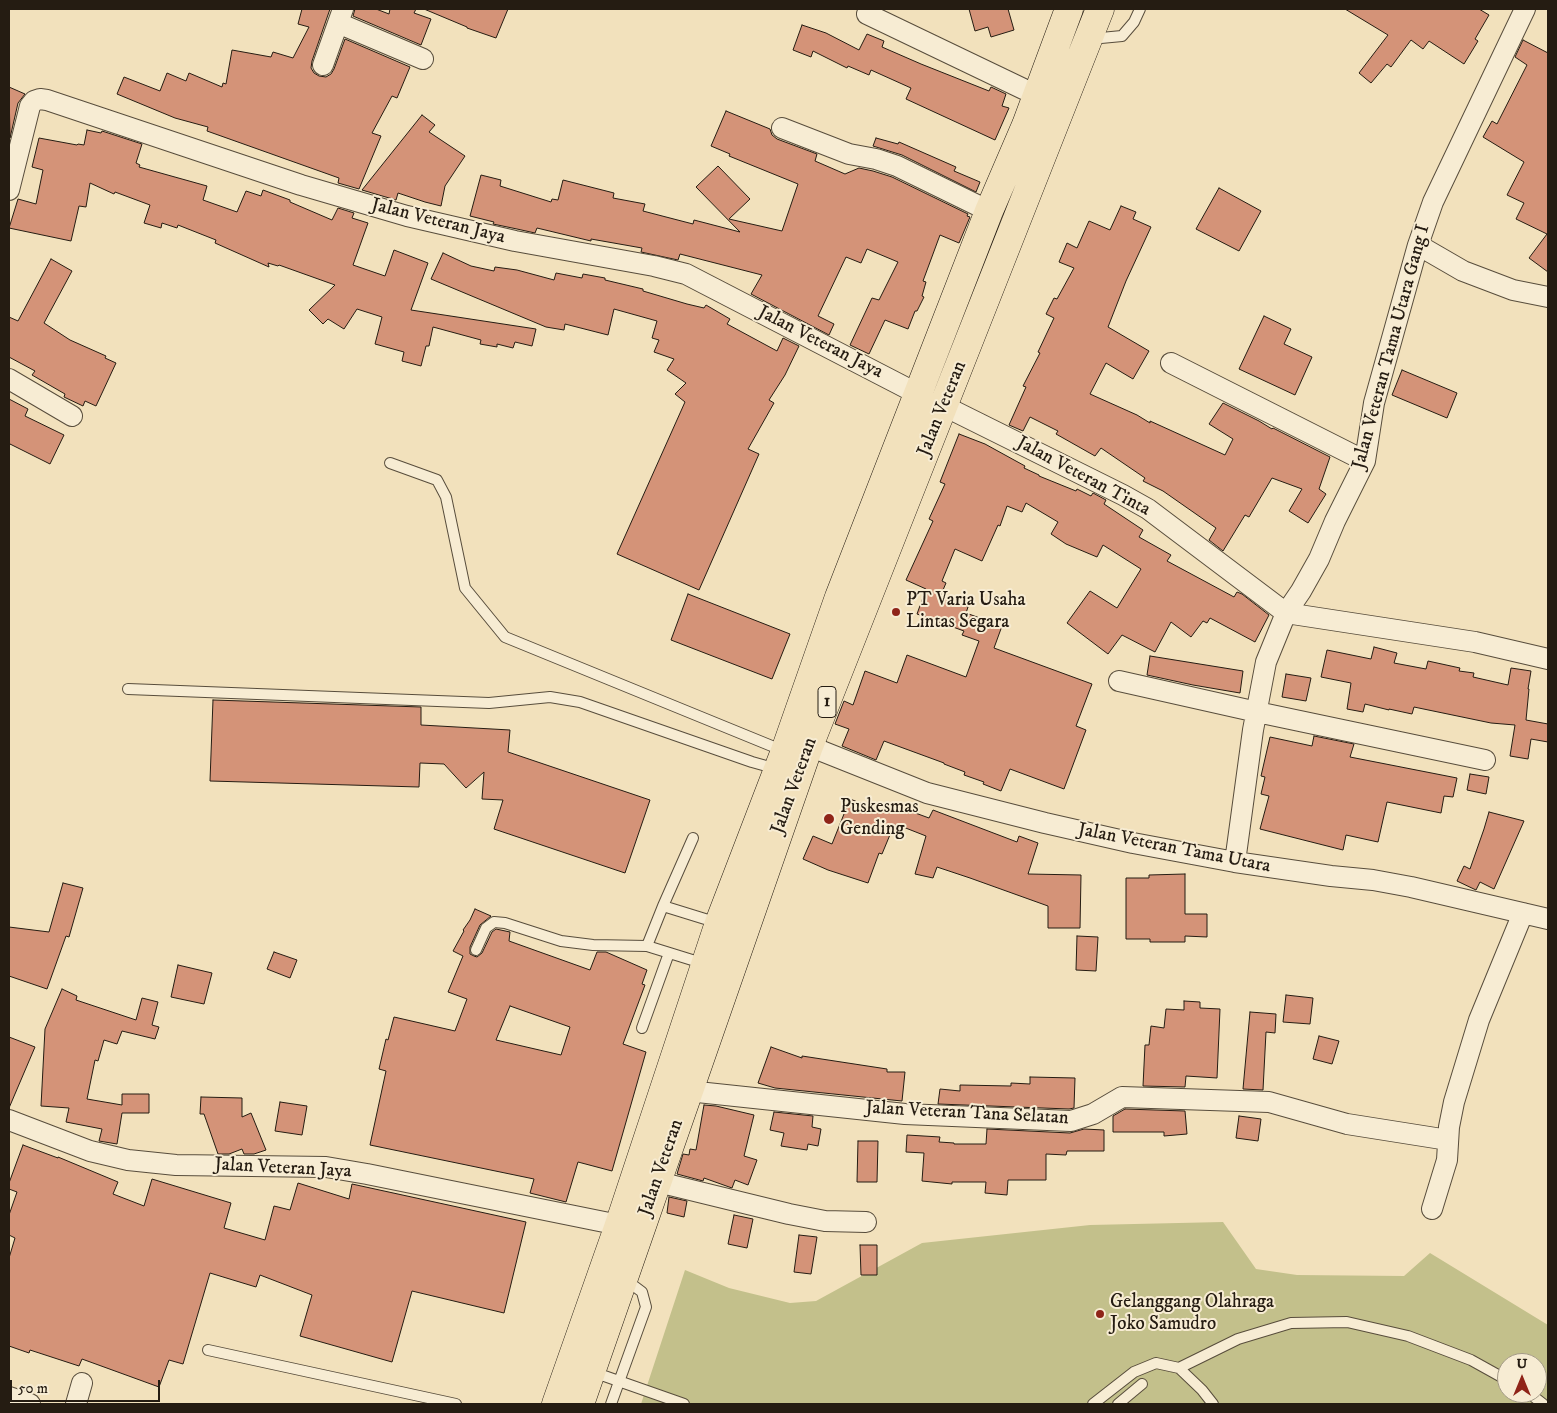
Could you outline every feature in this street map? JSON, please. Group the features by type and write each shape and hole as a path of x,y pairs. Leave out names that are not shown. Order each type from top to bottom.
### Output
{"highway":[{"name":"Jalan Veteran","path":"580,1404 688,1091 839,597 989,210 1026,125 1069,9"},
{"name":"Jalan Veteran","path":"556,1404 619,1225 719,923 790,755 944,406 1100,9"}],"street":[{"name":"Jalan Veteran Tama Utara Gang I","path":"1235,862 1266,662 1286,613 1319,559 1335,521 1365,461 1374,403 1418,245 1433,202 1525,9"},
{"path":"867,14 1036,95"},
{"path":"323,65 341,16 423,59"},
{"name":"Jalan Veteran Jaya","path":"9,190 30,106 34,101 40,99 47,100 301,185 407,216 515,241 654,266 686,274 918,394"},
{"path":"782,128 849,154 876,159 896,166 989,210"},
{"path":"1418,245 1463,271 1513,290 1548,297"},
{"path":"1171,363 1365,461"},
{"path":"9,379 72,416"},
{"name":"Jalan Veteran Tinta","path":"944,406 1114,490 1148,509 1286,613"},
{"path":"1286,613 1474,642 1548,659"},
{"path":"1119,681 1485,760"},
{"name":"Jalan Veteran Tama Utara","path":"790,755 927,793 1133,843 1235,862 1373,880 1548,919"},
{"path":"1432,1209 1447,1160 1450,1116 1479,1020 1523,913"},
{"name":"Jalan Veteran Tana Selatan","path":"688,1091 905,1114 1071,1121 1093,1114 1122,1098 1269,1102 1347,1124 1448,1140"},
{"name":"Jalan Veteran Jaya","path":"9,1120 90,1151 128,1160 176,1165 326,1168 367,1174 619,1225"},
{"path":"658,1182 825,1221 866,1222"},
{"path":"76,1404 82,1383"},
{"path":"9,1397 30,1404"}],"lane":[{"path":"1090,36 1101,38 1122,36 1134,22 1140,9"},
{"path":"390,463 437,480 446,497 465,588 505,637 790,755"},
{"path":"128,689 489,703 550,697 580,702 752,762 790,755"},
{"path":"647,946 693,838"},
{"path":"663,906 719,923"},
{"path":"476,950 486,928 494,922 506,923 561,941 593,945 647,946 706,964"},
{"path":"642,1028 669,953"},
{"path":"611,1404 646,1307 642,1292 624,1278"},
{"path":"1179,1368 1238,1339 1291,1323 1347,1322 1408,1336 1471,1360 1497,1374"},
{"path":"208,1350 456,1404"},
{"path":"1093,1404 1134,1372 1156,1363 1179,1368 1202,1390 1213,1404"},
{"path":"591,1372 684,1404"},
{"path":"1118,1404 1142,1384"}],"shaded area":[{"name":"Gelanggang Olahraga Joko Samudro","path":"1223,1222 1256,1269 1297,1275 1404,1276 1430,1253 1548,1325 1548,1404 641,1404 685,1270 729,1288 790,1303 816,1301 922,1243 1090,1225"}],"building":[{"path":"302,9 330,9 312,61 311,68 319,76 326,77 331,74 345,39 410,67 397,98 392,96 372,133 381,136 359,189 338,183 339,178 207,131 208,127 175,118 117,94 124,77 160,91 167,73 186,81 189,73 222,87 223,83 226,84 232,50 271,57 273,52 293,58 309,27 298,24"},
{"path":"355,9 376,9 389,14 390,9 416,9 414,13 431,19 421,45 353,16"},
{"path":"424,9 508,9 496,38 467,28"},
{"path":"969,9 1008,9 1014,30 991,37 988,27 975,31"},
{"path":"1345,9 1479,9 1489,15 1475,39 1478,41 1464,64 1429,41 1423,49 1411,40 1391,67 1387,64 1371,83 1359,73 1388,35"},
{"path":"802,25 826,33 859,50 867,34 884,41 882,47 921,64 989,91 991,87 1006,94 1002,106 1009,108 995,140 906,99 911,88 871,70 869,75 848,66 847,68 813,51 811,57 793,50"},
{"path":"1523,40 1548,53 1548,272 1529,258 1547,234 1516,219 1524,203 1507,195 1524,162 1483,137 1492,121 1497,124 1527,65 1515,57"},
{"path":"9,87 25,94 18,103 10,138"},
{"path":"726,111 770,129 772,135 777,139 817,154 815,161 845,174 859,168 892,177 968,214 967,216 970,217 959,243 940,235 923,281 926,282 922,296 924,297 917,311 915,311 908,329 885,320 869,354 850,345 872,298 879,300 898,262 867,249 861,263 846,257 818,316 834,324 829,335 751,294 762,275 680,254 678,260 641,252 642,248 591,239 591,241 537,228 535,233 493,224 494,222 470,216 481,175 501,180 500,186 551,202 552,199 558,200 563,180 614,193 613,198 645,204 643,211 693,224 694,220 740,232 696,187 718,166 750,199 729,219 782,231 798,184 729,156 730,154 711,146"},
{"path":"422,115 435,125 429,132 465,156 445,186 441,206 398,193 396,200 362,190"},
{"path":"87,130 101,133 102,131 142,144 136,163 140,165 139,167 207,186 203,200 237,212 246,191 261,196 263,190 290,200 290,202 332,220 338,208 354,213 352,218 368,223 353,265 385,276 394,250 428,263 411,310 536,329 532,346 515,342 513,348 497,344 497,347 480,344 481,340 433,327 429,346 426,346 421,366 402,361 404,352 375,344 382,317 357,309 344,329 328,319 323,324 309,310 335,285 279,265 268,263 269,267 215,243 216,240 178,225 177,228 162,223 161,228 144,223 150,205 115,192 114,194 90,183 86,207 79,206 71,241 9,228 18,199 36,204 43,170 32,167 39,138 84,145"},
{"path":"876,138 898,144 899,142 956,167 954,171 980,182 976,192 902,155 873,146"},
{"path":"1219,188 1261,211 1239,251 1196,229"},
{"path":"1121,206 1136,212 1133,219 1151,227 1126,281 1108,327 1149,351 1133,379 1106,363 1090,394 1137,415 1150,423 1150,421 1225,455 1233,439 1209,424 1223,403 1330,457 1319,489 1326,494 1308,523 1289,511 1302,489 1272,478 1249,517 1245,515 1223,551 1209,540 1216,528 1163,491 1143,481 1145,478 1101,448 1095,456 1056,434 1058,431 1030,417 1023,431 1009,425 1026,387 1023,386 1040,353 1038,352 1054,318 1046,314 1054,298 1057,299 1074,268 1059,262 1067,243 1077,248 1089,221 1110,230"},
{"path":"443,253 471,266 494,271 495,267 517,270 554,280 556,273 582,278 583,274 605,278 605,280 643,289 643,291 687,304 704,308 706,305 730,319 727,324 777,351 783,338 799,346 785,375 769,400 774,403 748,449 759,454 699,590 617,554 685,402 675,394 686,383 667,370 674,359 654,352 659,340 652,338 657,321 614,309 608,335 565,324 564,330 546,327 431,279"},
{"path":"51,259 72,271 44,323 70,340 106,356 105,358 116,363 96,406 85,401 83,406 64,397 65,394 32,375 35,371 9,357 9,317 18,321"},
{"path":"1264,316 1291,329 1284,344 1312,357 1295,395 1239,369"},
{"path":"1402,370 1457,393 1447,418 1392,395"},
{"path":"9,399 28,409 25,416 64,435 50,464 10,444 9,447"},
{"path":"959,434 985,444 1039,476 1076,491 1077,489 1091,496 1093,493 1106,500 1104,504 1143,530 1139,537 1171,555 1167,561 1234,597 1237,592 1242,594 1269,615 1255,642 1210,618 1207,623 1203,621 1191,637 1171,622 1155,652 1122,635 1108,654 1067,623 1090,591 1117,608 1141,569 1103,545 1097,557 1066,544 1051,534 1058,522 1026,503 1022,512 1007,506 1000,526 998,525 982,561 955,549 942,581 946,583 940,597 968,607 966,613 1002,626 994,648 1092,684 1076,726 1086,730 1064,789 1010,769 1001,791 983,784 984,782 964,775 965,772 944,763 884,741 876,760 842,746 849,729 835,724 844,701 853,705 865,671 897,683 907,655 966,677 979,641 962,635 964,631 917,614 926,589 906,580 933,521 929,519 945,484 940,482"},
{"path":"688,594 790,634 772,679 671,640"},
{"path":"1374,647 1397,653 1394,663 1426,669 1428,661 1460,668 1459,671 1474,673 1473,677 1508,685 1511,668 1531,671 1526,720 1548,724 1548,742 1531,739 1528,759 1510,756 1515,725 1491,723 1414,707 1412,714 1365,704 1363,712 1347,709 1351,683 1321,677 1327,650 1371,659"},
{"path":"1150,656 1243,671 1240,693 1147,675"},
{"path":"1286,674 1311,678 1306,701 1282,697"},
{"path":"213,700 421,707 421,725 510,730 508,752 650,800 625,873 494,829 503,800 482,799 484,772 466,788 444,764 420,763 419,787 210,781"},
{"path":"1314,736 1354,744 1350,757 1457,778 1453,797 1444,796 1441,813 1387,802 1378,842 1346,835 1343,850 1260,829 1269,796 1261,794 1265,777 1261,776 1270,737 1312,746"},
{"path":"1470,774 1489,777 1486,794 1467,790"},
{"path":"850,799 884,812 888,803 929,818 933,810 1017,842 1019,836 1038,843 1028,874 1081,875 1080,928 1048,928 1048,906 937,867 933,878 915,874 926,836 898,825 894,825 882,854 879,853 868,883 828,870 803,859 813,836 832,844"},
{"path":"1489,812 1524,821 1494,889 1480,882 1476,890 1457,881 1464,866 1470,869"},
{"path":"1185,874 1185,914 1207,914 1207,937 1185,936 1185,942 1150,942 1150,939 1126,939 1126,878 1149,878 1149,875"},
{"path":"63,883 83,888 69,937 66,936 47,989 9,976 9,927 49,932"},
{"path":"475,909 491,916 480,925 470,947 470,954 477,957 482,953 492,932 496,929 510,932 509,941 590,970 597,952 606,952 647,970 642,984 645,985 623,1044 646,1052 612,1171 578,1162 566,1202 530,1193 534,1179 370,1145 386,1071 379,1069 386,1039 388,1040 394,1017 455,1031 467,999 448,992 463,956 453,951","holes":["510,1006 570,1027 561,1055 496,1040"]},
{"path":"1077,936 1098,937 1096,971 1076,970"},
{"path":"274,952 297,960 290,978 267,969"},
{"path":"178,965 212,973 204,1004 171,997"},
{"path":"62,989 77,996 76,1000 136,1020 142,998 158,1002 152,1025 159,1027 155,1039 122,1031 117,1044 104,1040 98,1061 95,1060 87,1099 122,1105 122,1094 149,1094 149,1113 122,1113 117,1144 99,1141 102,1129 66,1122 69,1108 41,1106 45,1029"},
{"path":"1286,995 1313,998 1310,1024 1283,1022"},
{"path":"1184,1001 1200,1002 1200,1008 1220,1009 1217,1078 1186,1076 1185,1087 1143,1086 1145,1045 1149,1045 1151,1026 1164,1028 1166,1009 1184,1010"},
{"path":"1250,1012 1276,1014 1275,1033 1266,1032 1263,1090 1243,1089"},
{"path":"1319,1036 1339,1041 1332,1064 1313,1059"},
{"path":"9,1037 35,1047 9,1108"},
{"path":"771,1047 802,1058 802,1056 887,1069 887,1072 905,1072 902,1101 775,1088 758,1083"},
{"path":"1030,1077 1075,1078 1074,1108 938,1104 940,1089 960,1091 960,1085 1011,1086 1011,1083 1030,1084"},
{"path":"201,1097 242,1098 242,1117 251,1113 266,1150 254,1154 244,1154 242,1149 229,1154 218,1154 204,1114 200,1114"},
{"path":"280,1102 307,1106 302,1135 275,1131"},
{"path":"704,1105 754,1115 744,1156 757,1160 748,1185 735,1180 732,1188 704,1178 703,1181 677,1174 683,1154 689,1155 690,1149 696,1150"},
{"path":"1125,1109 1185,1111 1187,1134 1164,1136 1164,1132 1113,1132 1113,1116"},
{"path":"774,1112 813,1116 812,1127 821,1129 818,1146 808,1144 807,1150 781,1146 784,1133 770,1130"},
{"path":"1239,1116 1261,1119 1258,1141 1236,1138"},
{"path":"987,1129 1070,1133 1084,1129 1104,1130 1104,1151 1067,1151 1066,1155 1046,1154 1046,1180 1008,1180 1007,1195 985,1193 986,1182 952,1182 952,1184 922,1181 924,1153 906,1152 907,1135 940,1137 939,1142 954,1144 986,1144"},
{"path":"858,1141 878,1141 877,1182 857,1182"},
{"path":"23,1145 58,1157 118,1182 113,1194 144,1206 152,1179 231,1203 224,1228 265,1240 274,1206 290,1210 298,1183 349,1199 352,1184 526,1222 504,1313 412,1291 392,1362 300,1336 312,1295 260,1275 256,1287 210,1273 183,1364 169,1360 159,1387 82,1359 79,1366 30,1350 29,1353 9,1346 9,1258 15,1238 9,1235 9,1215 17,1192 9,1189 9,1183"},
{"path":"669,1197 687,1201 684,1217 667,1213"},
{"path":"734,1215 753,1219 747,1248 728,1244"},
{"path":"799,1235 817,1237 811,1274 794,1272"},
{"path":"860,1245 877,1245 877,1275 861,1275"}],"place":[{"name":"PT Varia Usaha Lintas Segara","path":"896,612"},
{"name":"Puskesmas Gending","path":"829,819"},
{"name":"Gelanggang Olahraga Joko Samudro","path":"1100,1314"}]}
